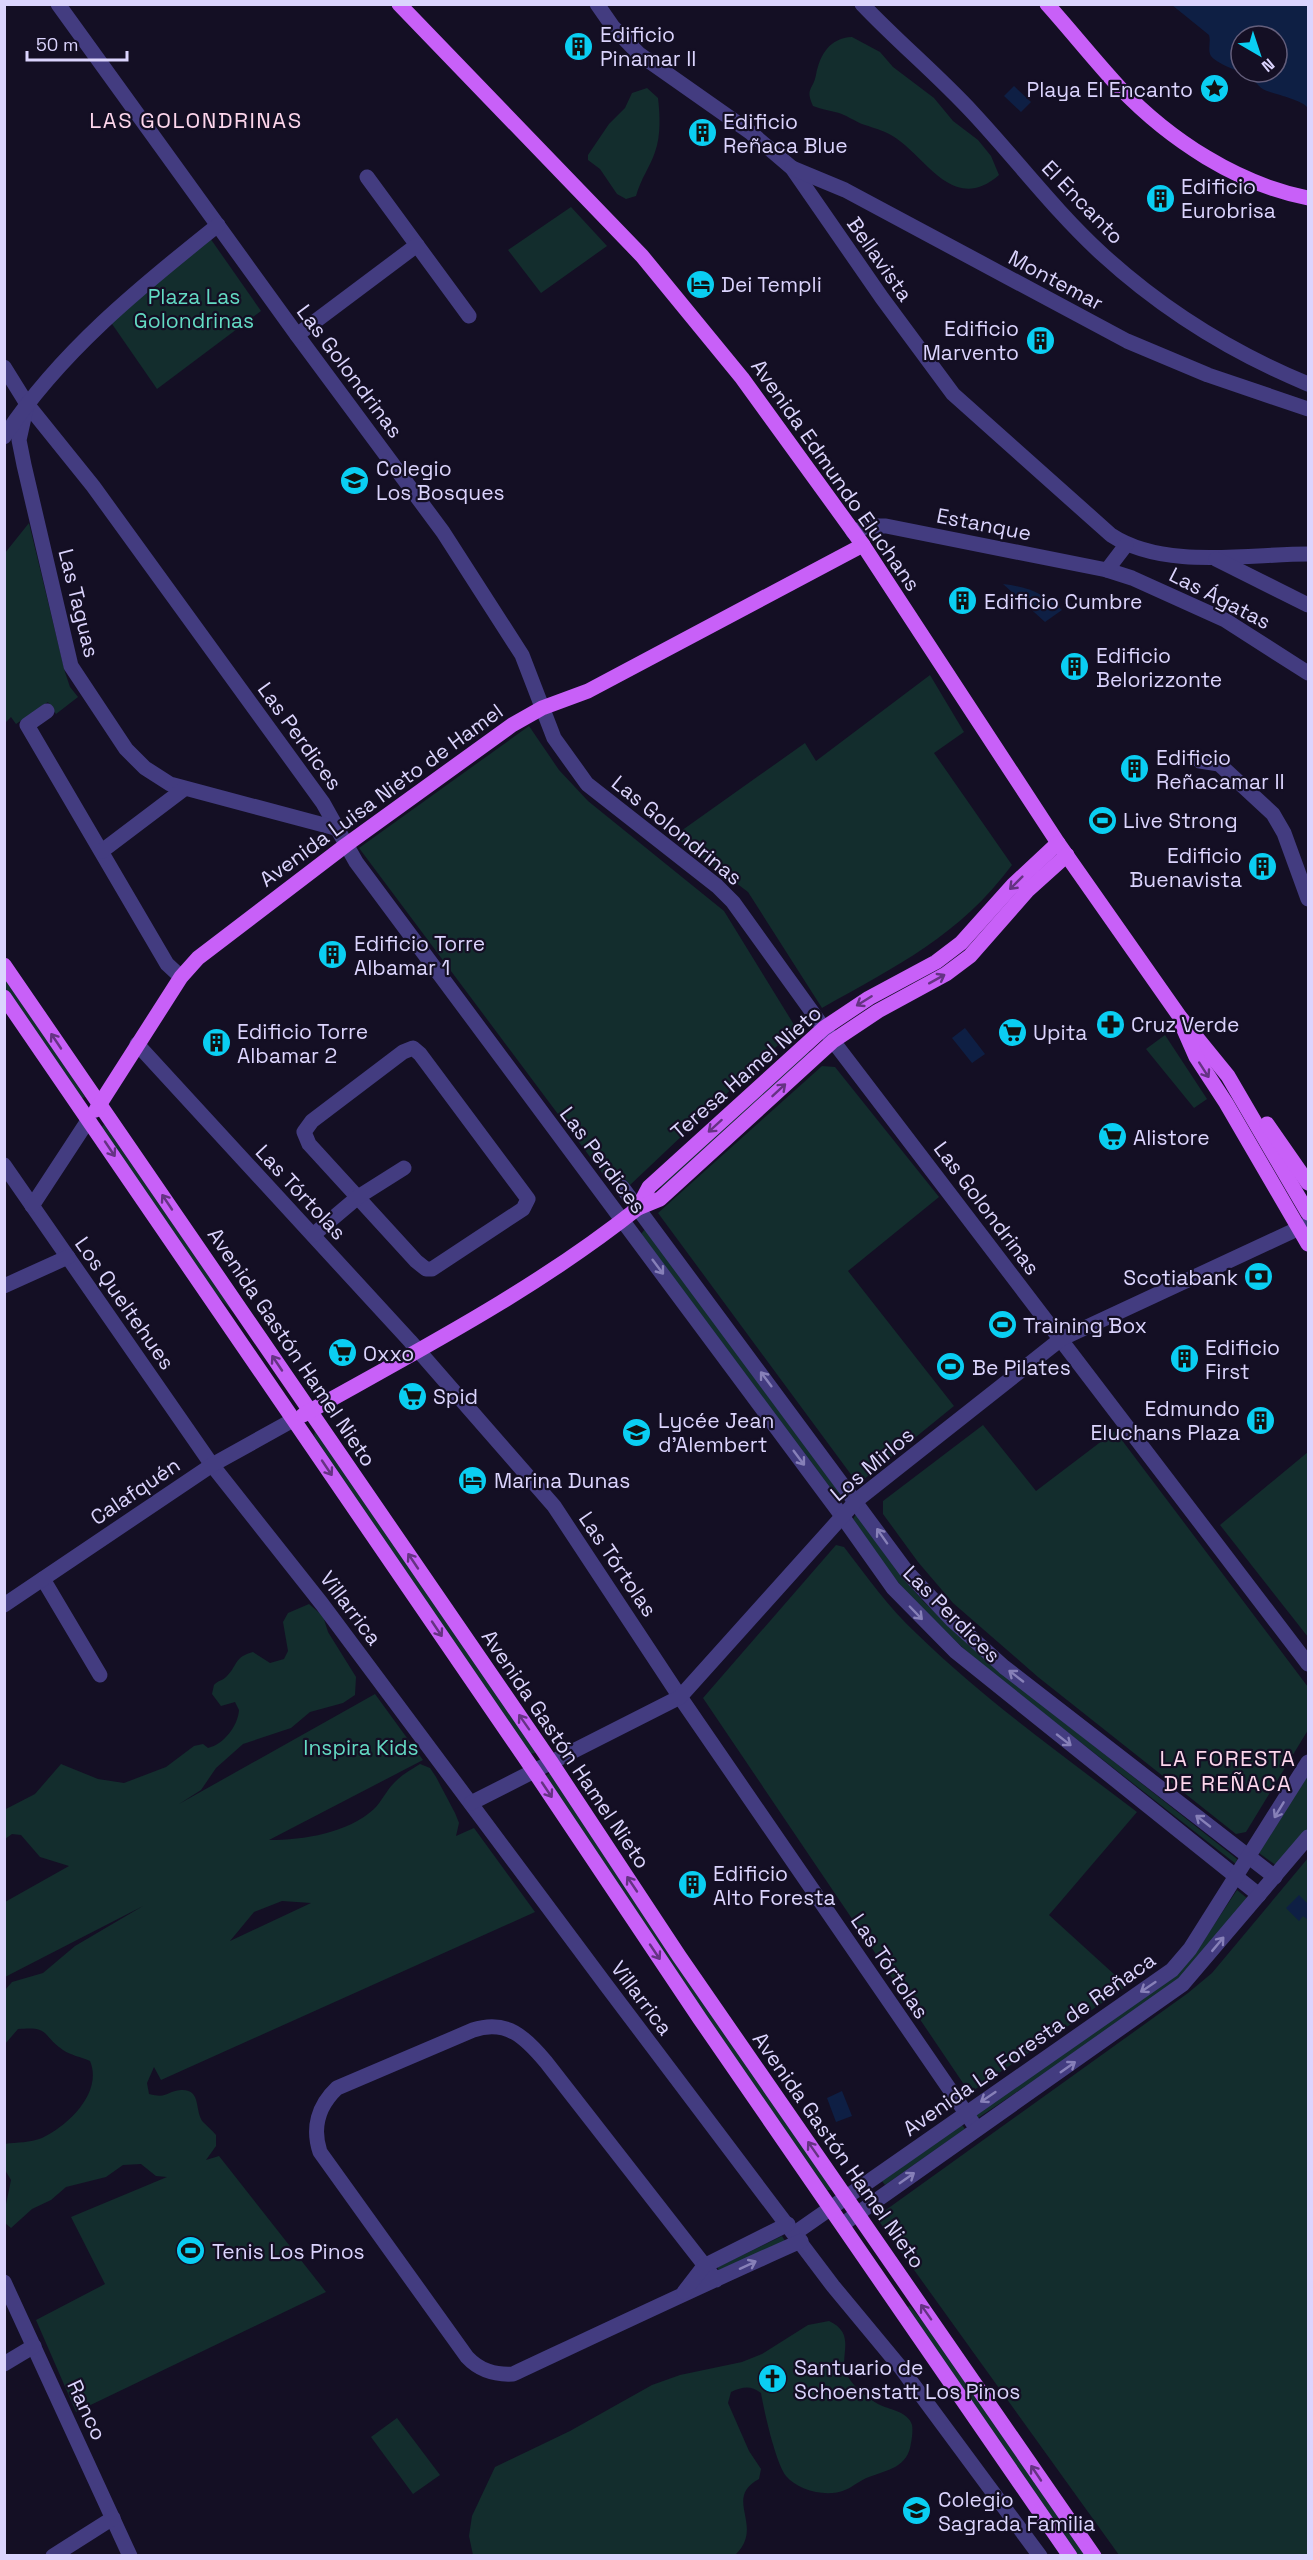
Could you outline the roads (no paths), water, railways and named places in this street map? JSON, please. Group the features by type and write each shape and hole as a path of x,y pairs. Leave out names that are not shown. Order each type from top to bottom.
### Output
{"main road":[{"name":"Avenida Edmundo Eluchans","path":"399,4 668,285 742,378 863,545 1063,849 1180,1017 1217,1060 1239,1093 1308,1213"},
{"path":"1047,4 1121,88 1190,146 1251,181 1308,198"},
{"name":"Avenida Luisa Nieto de Hamel","path":"89,1119 181,977 207,950 345,845 495,736 542,708 588,691 863,545"},
{"name":"Teresa Hamel Nieto","path":"638,1208 649,1187 824,1028 869,998 936,962 961,943 1013,885 1063,849"},
{"name":"Teresa Hamel Nieto","path":"293,1420 420,1352 512,1295 638,1208 660,1199 833,1041 878,1011 958,965 981,945 1063,849"},
{"name":"Avenida Gastón Hamel Nieto","path":"4,965 551,1762 679,1956 1094,2556"},
{"name":"Avenida Gastón Hamel Nieto","path":"4,997 534,1771 700,2019 1070,2556"},
{"name":"Avenida Edmundo Eluchans","path":"1180,1017 1196,1057 1304,1227 1308,1244"},
{"path":"1239,1093 1265,1121 1308,1183"}],"street":[{"name":"Las Golondrinas","path":"58,4 297,335 444,532 522,655 562,752 582,780 725,894 833,1041 1308,1664"},
{"name":"Bellavista","path":"597,4 613,27 639,54 750,132 792,168 895,316 953,394 1112,535 1126,545 1216,559 1261,554 1308,554"},
{"name":"El Encanto","path":"862,4 971,111 1101,253 1154,298 1208,334 1272,369 1308,384"},
{"name":"Montemar","path":"792,168 844,190 1127,341 1208,375 1308,409"},
{"path":"367,177 469,316"},
{"path":"4,437 27,404 119,308 218,225"},
{"path":"297,335 417,245"},
{"name":"Las Perdices","path":"4,366 27,404 100,496 339,829 345,845 893,1588 956,1652 1259,1895"},
{"name":"Las Taguas","path":"27,404 19,440 71,666 135,759 157,777 184,789 339,829"},
{"name":"Estanque","path":"853,531 868,526 886,526 1107,570"},
{"path":"1107,570 1126,545"},
{"path":"1216,559 1308,606"},
{"name":"Las Ágatas","path":"1107,570 1164,591 1225,620 1308,673"},
{"path":"47,711 27,725 167,964 181,977"},
{"path":"1200,761 1213,761 1224,767 1273,814 1284,832 1308,899"},
{"path":"102,851 184,789"},
{"name":"Las Tórtolas","path":"137,1044 420,1352 554,1506 680,1697 977,2129"},
{"path":"413,1048 420,1054 528,1199 523,1209 439,1266 426,1269 358,1197 309,1144 304,1132 312,1121 403,1052 413,1048"},
{"name":"Avenida Luisa Nieto de Hamel","path":"32,1206 89,1119"},
{"name":"Los Queltehues","path":"4,1165 9,1179 32,1206 212,1465"},
{"path":"313,1235 358,1197 404,1168"},
{"name":"Las Perdices","path":"622,1187 857,1500 907,1572 978,1644 1275,1877"},
{"name":"Los Mirlos","path":"471,1803 680,1697 857,1500 1061,1339 1304,1227"},
{"path":"4,1286 68,1257"},
{"name":"Calafquén","path":"4,1605 212,1465 293,1420"},
{"name":"Villarrica","path":"212,1465 322,1604 833,2286 901,2368 1040,2556"},
{"path":"43,1579 100,1675"},
{"name":"Avenida La Foresta de Reñaca","path":"794,2233 1172,1970 1190,1949 1308,1762"},
{"name":"Avenida La Foresta de Reñaca","path":"843,2224 1170,1995 1192,1975 1308,1837"},
{"path":"716,2280 534,2047 510,2029 491,2026 472,2030 337,2088 322,2107 316,2132 320,2152 467,2357 484,2370 513,2374 716,2280 794,2233"},
{"path":"680,2297 704,2266 794,2233"},
{"name":"Ranco","path":"4,2282 130,2556"},
{"path":"4,2364 34,2346"},
{"path":"53,2556 115,2522"},
{"path":"72,2556 115,2522"}],"water":[{"path":"1172,5 1308,5 1308,108 1295,100 1264,90 1257,84 1289,84 1289,24 1229,24 1229,67 1215,60 1210,54 1209,35"},
{"path":"1014,86 1031,102 1021,112 1004,96"},
{"path":"1003,584 1035,592 1062,610 1045,622"},
{"path":"965,1028 985,1054 972,1063 952,1038"},
{"path":"1299,1895 1308,1904 1307,1919 1303,1916 1299,1921 1286,1908"},
{"path":"842,2091 852,2116 836,2122 827,2098"}],"place":[{"name":"Edificio Pinamar II","path":"579,46"},
{"name":"Playa El Encanto","path":"1214,89"},
{"name":"Edificio Reñaca Blue","path":"702,133"},
{"name":"Edificio Eurobrisa","path":"1160,198"},
{"name":"Dei Templi","path":"700,284"},
{"name":"Edificio Marvento","path":"1040,340"},
{"name":"Colegio Los Bosques","path":"355,480"},
{"name":"Edificio Cumbre","path":"963,601"},
{"name":"Edificio Belorizzonte","path":"1075,667"},
{"name":"Edificio Reñacamar II","path":"1135,769"},
{"name":"Live Strong","path":"1102,820"},
{"name":"Edificio Buenavista","path":"1263,867"},
{"name":"Edificio Torre Albamar 1","path":"333,955"},
{"name":"Cruz Verde","path":"1110,1024"},
{"name":"Upita","path":"1012,1032"},
{"name":"Edificio Torre Albamar 2","path":"216,1043"},
{"name":"Alistore","path":"1112,1137"},
{"name":"Scotiabank","path":"1259,1277"},
{"name":"Training Box","path":"1002,1325"},
{"name":"Oxxo","path":"342,1353"},
{"name":"Edificio First","path":"1184,1359"},
{"name":"Be Pilates","path":"951,1367"},
{"name":"Spid","path":"412,1396"},
{"name":"Edmundo Eluchans Plaza","path":"1261,1420"},
{"name":"Lycée Jean d’Alembert","path":"637,1432"},
{"name":"Marina Dunas","path":"473,1480"},
{"name":"Edificio Alto Foresta","path":"692,1885"},
{"name":"Tenis Los Pinos","path":"191,2251"},
{"name":"Santuario de Schoenstatt Los Pinos","path":"773,2379"},
{"name":"Colegio Sagrada Familia","path":"917,2511"}],"district":[{"name":"LAS GOLONDRINAS","path":"196,120"},
{"name":"LA FORESTA DE REÑACA","path":"1228,1770"}],"park label":[{"name":"Plaza Las Golondrinas","path":"194,308"},
{"name":"Inspira Kids","path":"361,1747"}]}
